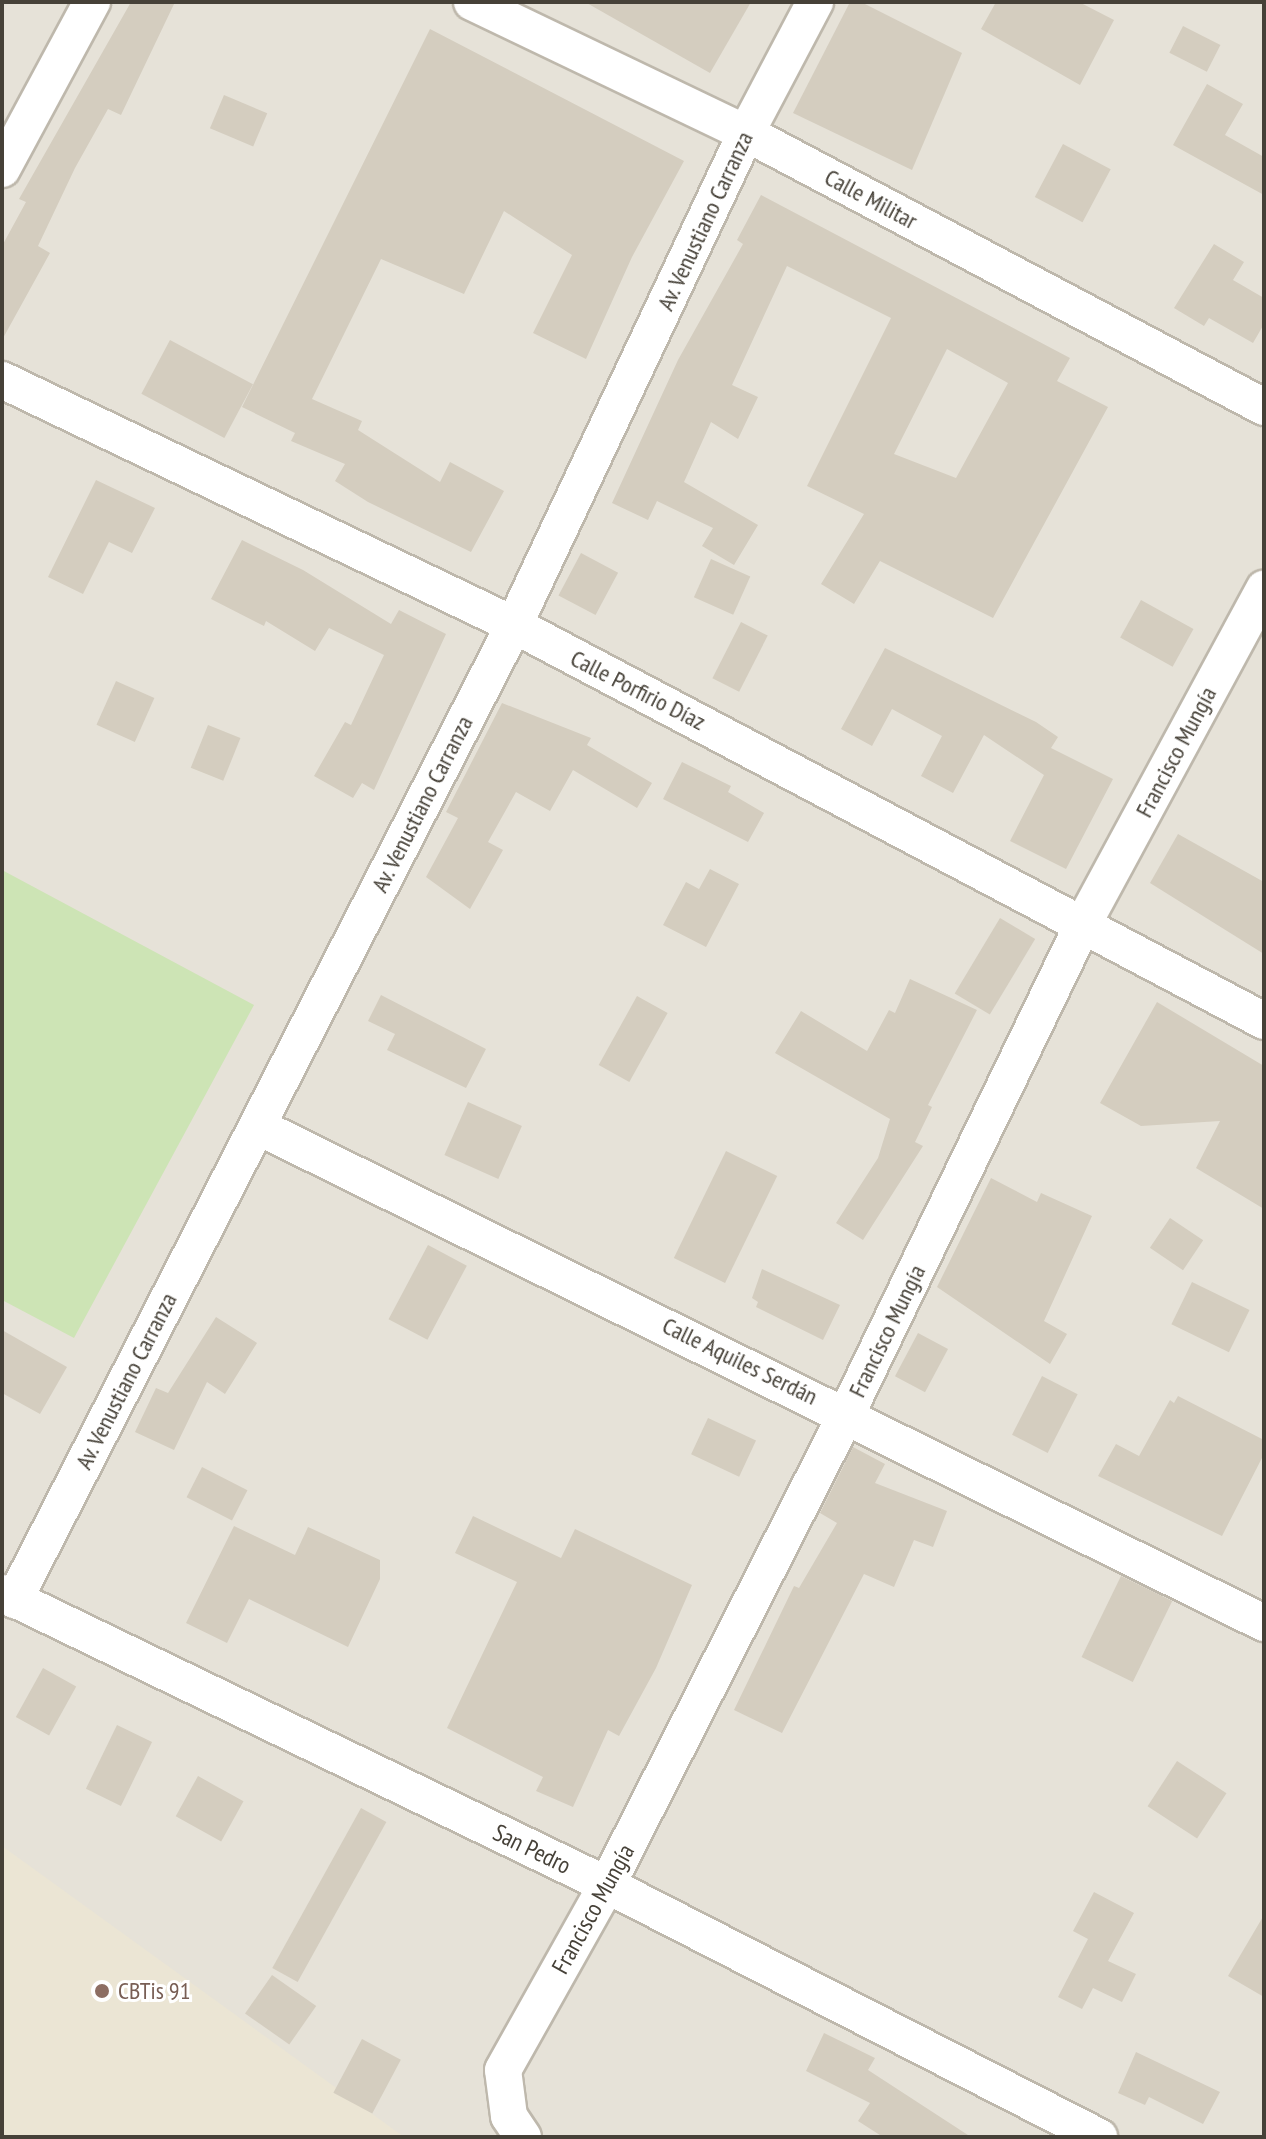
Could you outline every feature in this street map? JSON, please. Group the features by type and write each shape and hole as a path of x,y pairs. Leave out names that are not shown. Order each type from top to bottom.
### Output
{"street":[{"path":"2,169 92,2"},
{"name":"Calle Militar","path":"472,2 746,133 1264,407"},
{"name":"Av. Venustiano Carranza","path":"8,1596 257,1126 514,625 746,133 815,2"},
{"name":"Calle Porfirio Díaz","path":"2,380 514,625 1084,922 1264,1021"},
{"name":"Francisco Mungía","path":"523,2137 509,2116 503,2070 607,1885 847,1413 1084,922 1264,589"},
{"name":"Calle Aquiles Serdán","path":"257,1126 847,1413 1264,1623"},
{"name":"San Pedro","path":"8,1596 607,1885 1099,2137"}],"shaded area":[{"path":"2,2 1264,2 1264,2137 2,2137"},
{"name":"CBTis 91","path":"2,1846 404,2137 2,2137"}],"green space":[{"path":"2,870 254,1005 74,1338 2,1300"}],"building":[{"path":"131,2 175,2 121,115 108,109 75,168 38,246 50,253 2,340 2,246 26,202 19,199"},
{"path":"585,2 751,2 710,73"},
{"path":"850,2 861,2 962,53 912,170 793,113"},
{"path":"996,2 1079,2 1114,20 1080,85 981,29"},
{"path":"1183,26 1220,45 1207,72 1169,53"},
{"path":"430,29 684,161 632,257 586,359 533,333 572,255 504,211 464,294 381,259 312,399 362,421 358,430 440,482 450,462 504,491 471,552 368,502 335,481 345,464 291,441 295,433 242,407"},
{"path":"1207,84 1243,104 1225,135 1264,157 1264,195 1173,145"},
{"path":"224,95 267,113 253,147 210,128"},
{"path":"1063,144 1111,169 1083,222 1035,197"},
{"path":"761,195 1070,358 1057,381 1108,407 993,618 880,561 854,604 821,584 864,514 807,486 891,318 787,266 732,385 758,397 738,439 711,422 684,482 758,525 734,565 702,546 713,528 657,501 648,520 612,503 678,360 743,244 737,240","holes":["947,349 1008,383 956,478 894,454"]},
{"path":"1214,244 1244,262 1233,280 1264,298 1264,324 1253,343 1209,318 1204,326 1174,308"},
{"path":"170,340 253,384 224,438 141,394"},
{"path":"96,480 155,508 132,553 109,542 83,594 48,577"},
{"path":"242,540 303,570 391,624 399,610 446,634 374,790 362,783 353,798 314,776 345,722 351,725 384,655 329,628 315,651 266,621 264,626 211,599"},
{"path":"581,553 618,573 596,615 558,595"},
{"path":"711,559 750,576 733,615 694,597"},
{"path":"1141,600 1193,629 1173,667 1120,638"},
{"path":"741,622 768,636 739,692 712,678"},
{"path":"885,648 1036,722 1058,737 1051,748 1113,779 1066,869 1010,841 1044,775 984,735 953,793 921,776 942,736 892,709 872,746 841,729"},
{"path":"116,681 154,698 135,742 96,725"},
{"path":"502,703 591,738 587,745 652,783 637,808 573,770 550,811 516,792 488,842 503,850 470,909 426,877 458,818 446,812"},
{"path":"208,725 240,738 223,781 191,768"},
{"path":"682,762 731,786 728,792 764,813 748,842 663,799"},
{"path":"1178,834 1264,882 1264,954 1150,883"},
{"path":"710,869 739,884 706,947 663,925 686,882 699,889"},
{"path":"1000,918 1035,939 990,1015 955,993"},
{"path":"910,979 977,1010 928,1105 932,1107 915,1142 923,1146 863,1240 836,1223 878,1158 890,1119 775,1053 801,1011 867,1051 889,1010 895,1013"},
{"path":"381,995 486,1049 466,1088 387,1050 395,1034 368,1021"},
{"path":"637,996 668,1013 629,1082 599,1065"},
{"path":"1157,1002 1264,1066 1264,1209 1196,1168 1220,1121 1141,1126 1100,1103"},
{"path":"468,1102 522,1126 498,1179 444,1155"},
{"path":"726,1151 777,1176 725,1283 674,1258"},
{"path":"991,1178 1037,1202 1041,1193 1092,1216 1044,1321 1067,1334 1050,1364 937,1287"},
{"path":"1170,1218 1203,1240 1183,1270 1150,1248"},
{"path":"428,1245 467,1266 427,1340 389,1319"},
{"path":"762,1269 840,1305 823,1340 756,1307 758,1302 752,1298"},
{"path":"1192,1282 1250,1310 1229,1352 1171,1324"},
{"path":"216,1317 257,1343 225,1394 207,1382 174,1450 135,1432 156,1388 168,1393"},
{"path":"2,1330 67,1367 40,1414 2,1393"},
{"path":"918,1333 948,1349 925,1392 895,1376"},
{"path":"1042,1376 1078,1394 1048,1453 1012,1435"},
{"path":"1178,1396 1264,1440 1264,1454 1222,1536 1098,1476 1116,1444 1139,1456 1170,1400 1174,1403"},
{"path":"708,1418 756,1440 739,1477 691,1454"},
{"path":"853,1447 885,1464 875,1483 947,1511 933,1547 914,1540 894,1587 864,1574 782,1733 734,1710 794,1586 799,1588 837,1523 820,1513"},
{"path":"202,1467 247,1490 232,1520 187,1497"},
{"path":"473,1516 561,1558 575,1529 692,1585 656,1668 619,1736 608,1730 573,1807 536,1791 543,1777 447,1728 517,1582 455,1553"},
{"path":"234,1526 295,1555 308,1527 380,1560 380,1579 348,1647 249,1599 227,1643 186,1623"},
{"path":"1121,1576 1172,1601 1133,1682 1082,1657"},
{"path":"43,1668 76,1686 49,1735 16,1717"},
{"path":"117,1725 152,1742 121,1806 86,1789"},
{"path":"1177,1761 1226,1793 1197,1838 1148,1806"},
{"path":"198,1776 243,1801 221,1841 176,1816"},
{"path":"361,1808 386,1822 298,1982 272,1968"},
{"path":"1094,1892 1134,1913 1108,1961 1136,1974 1122,2002 1093,1988 1082,2009 1058,1997 1088,1939 1073,1931"},
{"path":"1264,1915 1264,1997 1228,1976"},
{"path":"272,1975 316,2006 289,2044 245,2014"},
{"path":"824,2033 875,2058 868,2070 971,2137 883,2137 858,2121 870,2103 806,2071"},
{"path":"362,2039 401,2060 372,2114 333,2093"},
{"path":"1136,2052 1220,2092 1203,2124 1149,2097 1145,2105 1118,2093"}],"place":[{"name":"CBTis 91","path":"102,1991"}]}
